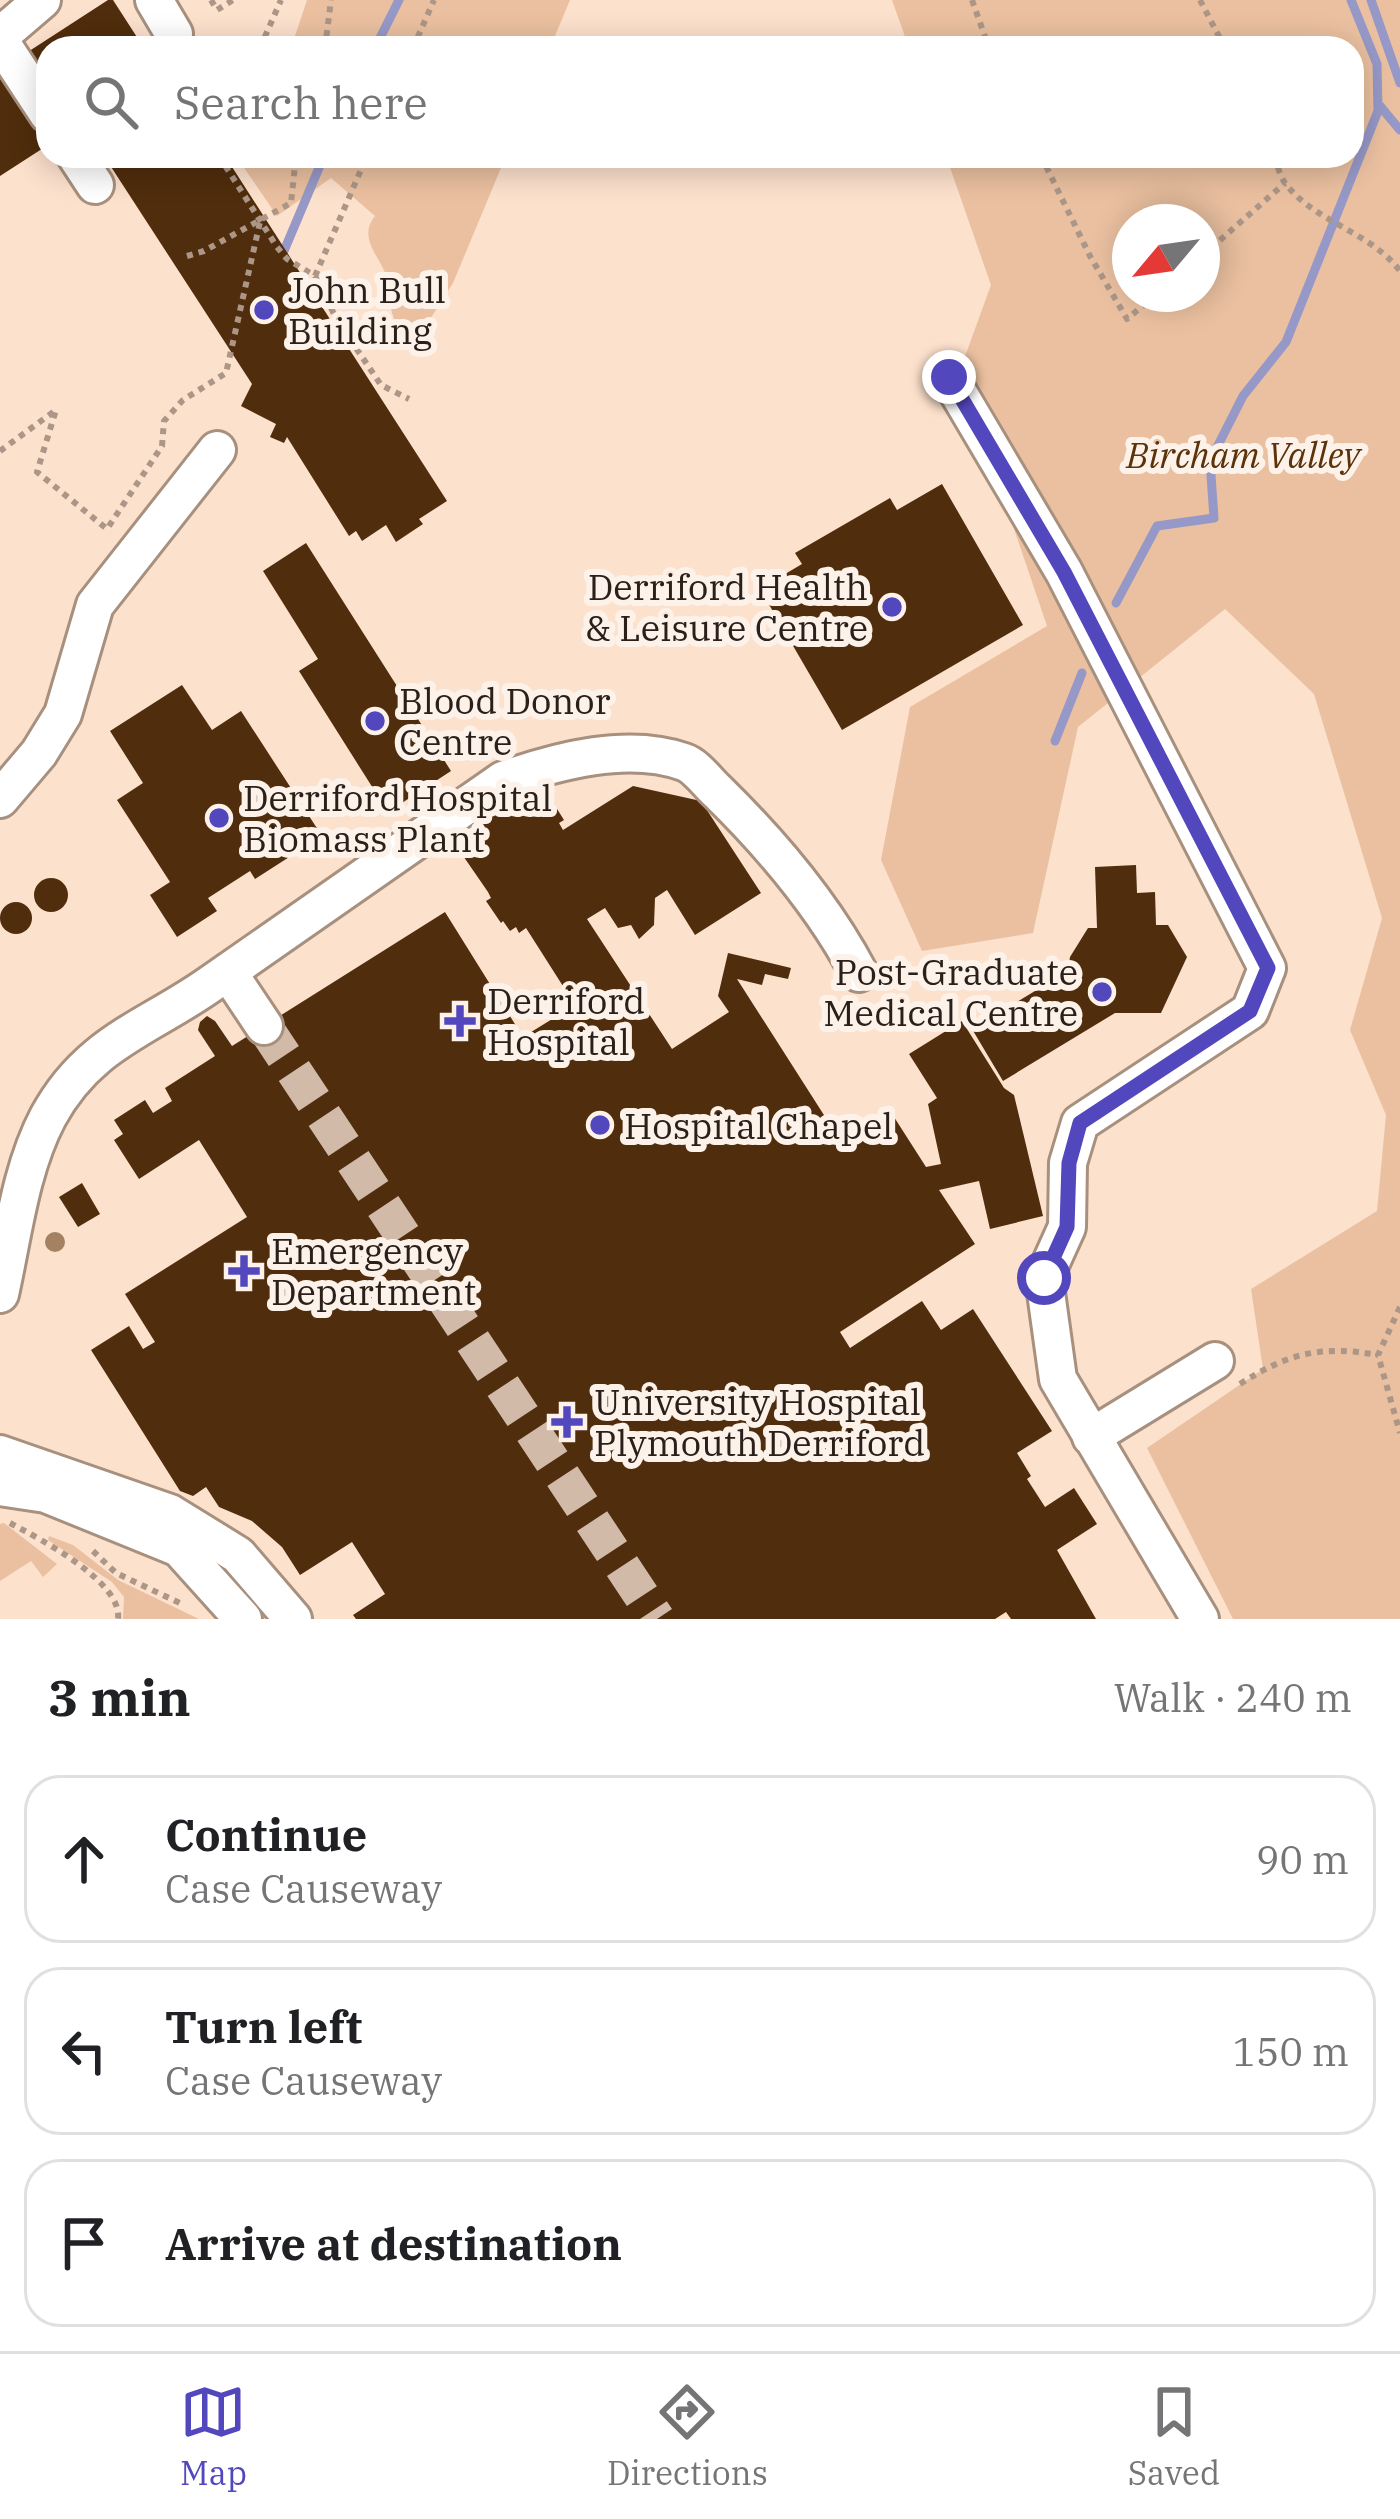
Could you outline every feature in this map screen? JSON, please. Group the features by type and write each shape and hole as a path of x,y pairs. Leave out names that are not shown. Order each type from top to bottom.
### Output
{"street":[{"path":"36,95 0,39 42,0"},
{"path":"154,0 174,34"},
{"path":"949,377 1064,572 1268,968 1250,1011 1080,1123 1069,1163 1067,1227 1044,1278 1058,1379 1200,1619"},
{"path":"0,800 39,753 63,714 95,605 218,450"},
{"path":"0,1294 12,1181 49,1115 86,1066 122,1035 196,994 503,780 537,768 624,753 687,762 769,842 838,935 859,973"},
{"path":"228,972 263,1026"},
{"path":"1091,1437 1220,1377"},
{"path":"0,1454 170,1513 238,1555 292,1619"},
{"path":"0,1487 46,1494 88,1508 179,1548 243,1619"}],"path":[{"path":"212,0 217,10 233,0"},
{"path":"265,36 280,0"},
{"path":"326,36 331,0"},
{"path":"418,36 434,0"},
{"path":"973,0 985,36"},
{"path":"1200,0 1219,36"},
{"path":"226,168 286,259 315,276 337,320 381,385 409,399"},
{"path":"187,256 291,202 295,168"},
{"path":"315,276 362,168"},
{"path":"1047,168 1112,293"},
{"path":"1279,168 1286,183 1319,211 1388,254 1400,271"},
{"path":"1220,240 1286,183"},
{"path":"0,452 56,410 37,472 107,529 162,446 164,421 183,400 226,373 259,220"},
{"path":"1400,1307 1378,1355 1400,1433"},
{"path":"1220,1377 1336,1347 1378,1355"},
{"path":"0,1518 46,1530"},
{"path":"0,1518 73,1561 110,1590 120,1606 118,1619"},
{"path":"78,1544 96,1553 116,1573 190,1608"}],"green space":[{"path":"307,0 570,0 555,36 295,36"},
{"name":"Bircham Valley","path":"892,0 1400,0 1400,1619 1233,1619 1147,1448 1263,1369 1251,1289 1377,1211 1386,1115 1350,1030 1382,918 1314,694 1225,609 1078,727 1033,933 922,951 881,860 910,707 1047,626 960,370 991,285 950,168 1364,168 1364,36 905,36"},
{"path":"244,168 501,168 453,283 427,324 409,328 396,323 387,277 370,242 375,216 331,178 277,216"},
{"path":"0,1524 57,1564 43,1577 31,1561 0,1581"},
{"path":"49,1536 73,1545 118,1580 199,1619 123,1619 124,1597 112,1582 48,1540"}],"building":[{"path":"113,0 136,36 52,36"},
{"path":"36,47 36,153 0,176 0,70"},
{"name":"John Bull Building","path":"112,168 233,168 447,501 396,542 386,525 362,541 356,531 349,536 287,437 284,443 270,437 276,424 241,406 252,384"},
{"name":"Derriford Health & Leisure Centre","path":"942,484 1023,625 842,730 760,589 802,564 795,553 890,498 897,510"},
{"name":"Blood Donor Centre","path":"306,543 451,771 388,812 299,671 318,659 263,571"},
{"name":"Derriford Hospital Biomass Plant","path":"182,685 212,730 241,711 322,836 255,879 250,871 208,898 217,911 177,937 150,895 170,882 117,800 143,783 110,731"},
{"name":"Derriford Hospital","path":"537,777 564,820 559,823 563,830 633,786 701,801 761,893 695,935 667,890 655,898 654,925 639,939 631,925 618,928 605,908 587,919 672,1049 729,1012 718,996 728,953 791,968 788,979 765,974 762,985 737,979 845,1148 894,1117 926,1167 941,1164 928,1104 937,1098 909,1054 962,1021 1004,1088 1014,1095 1043,1216 990,1229 979,1181 939,1190 975,1244 840,1332 850,1348 922,1301 941,1330 973,1309 1052,1431 1017,1453 1031,1476 1027,1479 1045,1507 1074,1488 1097,1524 1057,1550 1096,1619 1011,1619 1006,1612 995,1619 356,1619 353,1615 385,1594 352,1542 300,1575 282,1547 252,1521 219,1507 206,1487 193,1496 180,1491 91,1350 129,1326 143,1349 155,1342 125,1294 247,1217 199,1140 139,1179 114,1140 123,1134 114,1120 145,1100 153,1113 172,1101 165,1088 215,1056 198,1030 207,1016 232,1046 445,912 523,1037 575,1005 526,928 519,933 516,927 510,931 501,923 486,901 491,898 488,892 448,834"},
{"name":"Post-Graduate Medical Centre","path":"1136,865 1137,893 1155,892 1156,925 1168,925 1187,957 1161,1013 1115,1013 1003,1081 972,1029 1068,971 1070,957 1088,928 1097,928 1095,867"},
{"path":"51,878 63,883 68,895 63,907 51,912 39,907 34,895 39,883"},
{"path":"16,902 28,906 32,918 28,930 16,934 4,930 0,918 4,906"},
{"path":"82,1183 100,1214 78,1227 59,1197"}],"waterway":[{"path":"381,36 399,0"},
{"path":"1351,0 1377,64 1378,111 1364,146"},
{"path":"1371,0 1400,83"},
{"path":"1380,106 1400,130"},
{"path":"281,258 319,168"},
{"path":"1116,603 1157,526 1214,518 1210,461 1243,396 1286,342 1355,168"},
{"path":"1055,741 1082,673"}],"tunnel":[{"path":"264,1026 657,1619"}],"place":[{"name":"John Bull Building","path":"264,310"},
{"name":"Derriford Health & Leisure Centre","path":"892,607"},
{"name":"Blood Donor Centre","path":"375,721"},
{"name":"Derriford Hospital Biomass Plant","path":"219,818"},
{"name":"Post-Graduate Medical Centre","path":"1102,992"},
{"name":"Derriford Hospital","path":"460,1021"},
{"name":"Hospital Chapel","path":"600,1125"},
{"name":"Emergency Department","path":"244,1271"},
{"name":"University Hospital Plymouth Derriford","path":"567,1422"}],"route":[{"path":"949,377 1064,572 1268,968 1250,1011 1080,1123 1069,1163 1067,1227 1044,1278"}]}
